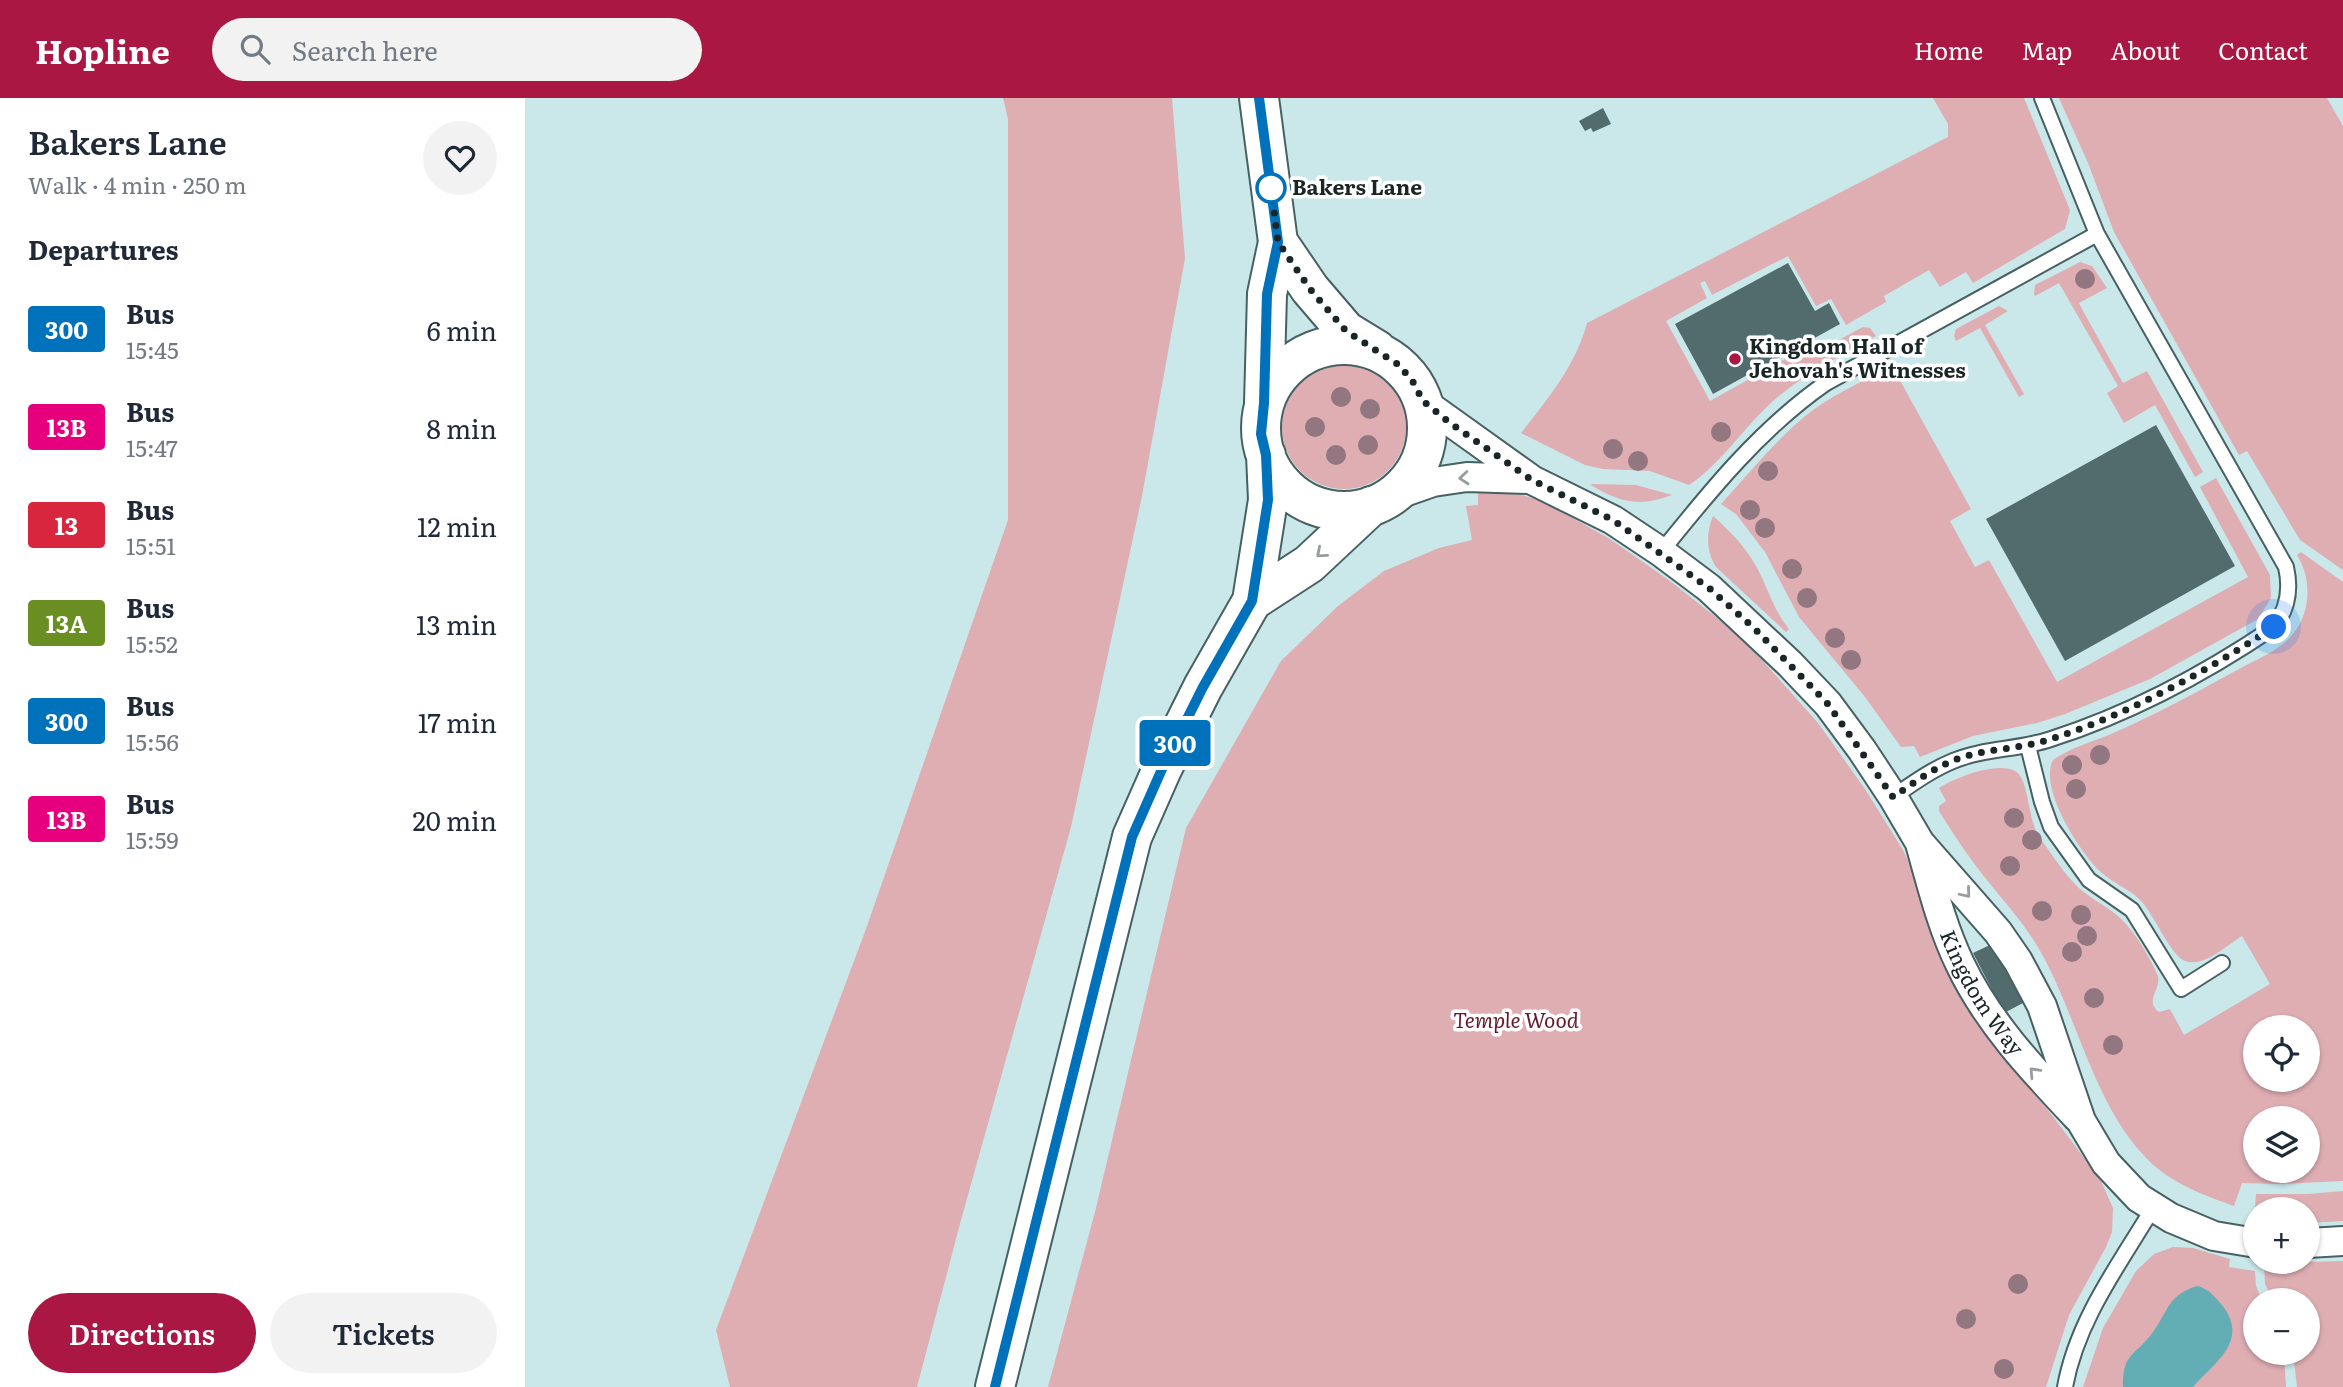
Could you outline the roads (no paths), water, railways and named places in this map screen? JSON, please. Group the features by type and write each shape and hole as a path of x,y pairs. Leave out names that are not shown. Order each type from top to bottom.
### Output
{"main road":[{"path":"1259,98 1278,242 1267,294 1261,434 1266,455 1275,475 1290,491 1308,503 1328,509 1350,510 1381,501"},
{"path":"1252,601 1308,564 1406,482 1425,445 1427,423 1423,401 1413,382 1399,365 1346,331 1310,289 1278,242"},
{"path":"1264,403 1281,373 1297,359 1317,349 1349,345 1381,353"},
{"path":"995,1387 1132,837 1203,687 1252,601 1268,500 1266,455"}],"street":[{"name":"Kingdom Way","path":"1423,401 1532,480 1613,520 1661,552 1709,588 1790,664 1828,704 1893,797 1920,843 1998,932 2018,961 2042,1006 2081,1121 2106,1163 2139,1198 2153,1208 2214,1236 2243,1241"},
{"name":"Kingdom Way","path":"1381,501 1433,482 1467,477 1532,480"},
{"name":"Kingdom Way","path":"1920,843 1959,963 1977,995 2028,1066 2081,1121"},
{"path":"2320,1242 2343,1241"}],"lane":[{"path":"1893,797 1953,760 2028,746 2091,725 2139,703 2274,627 2280,619 2288,595 2286,567 2097,234 2042,98"},
{"path":"1661,552 1703,500 1794,405 1826,383 2097,234"},
{"path":"2028,746 2042,802 2052,827 2089,880 2132,910 2181,989 2222,963"},
{"path":"2065,1387 2073,1353 2089,1314 2153,1208"}],"water":[{"path":"2197,1286 2214,1296 2230,1318 2231,1340 2219,1360 2193,1387 2123,1387 2128,1360 2153,1332 2170,1304 2180,1294"}],"place":[{"name":"Bakers Lane","path":"1271,188"},
{"name":"Kingdom Hall of Jehovah's Witnesses","path":"1735,359"}],"park label":[{"name":"Temple Wood","path":"1516,1021"}]}
